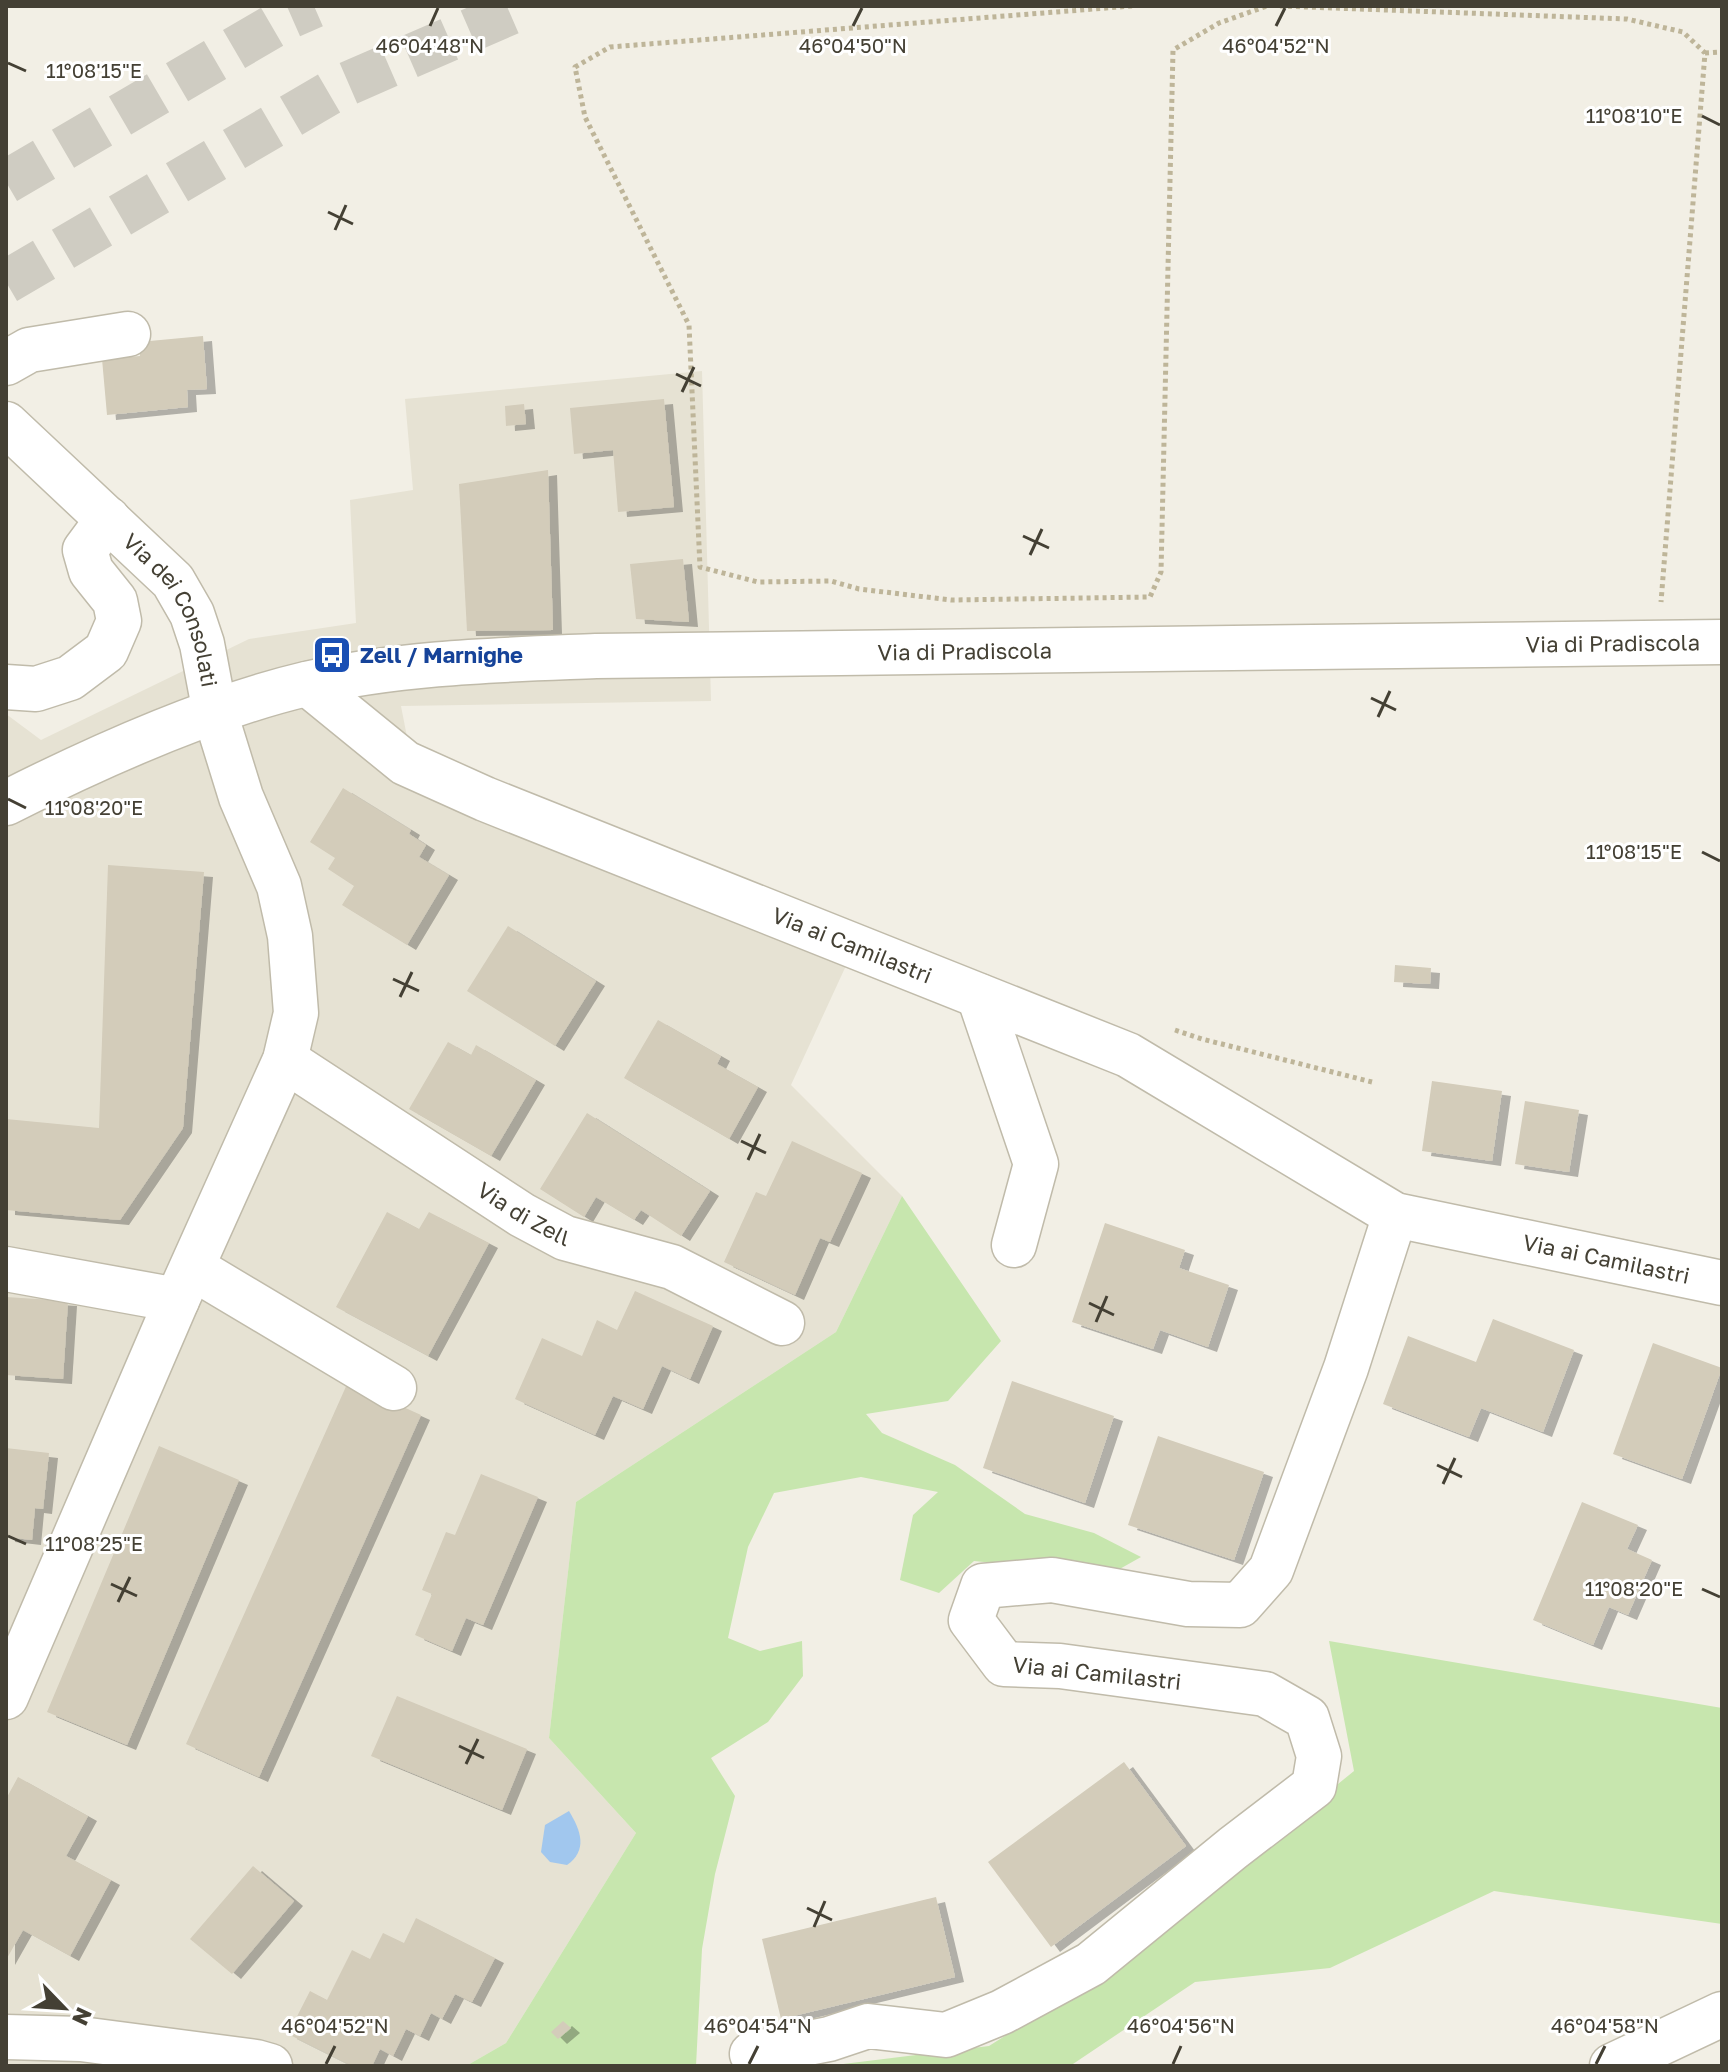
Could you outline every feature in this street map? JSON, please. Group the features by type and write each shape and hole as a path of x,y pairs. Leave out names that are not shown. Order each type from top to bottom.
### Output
{"street":[{"path":"6,363 29,350 128,334"},
{"name":"Via dei Consolati","path":"6,424 173,581 192,614 202,644 215,713"},
{"name":"Via dei Consolati","path":"6,687 36,689 70,678 106,651 119,621 115,601 91,571 85,550 108,519"},
{"name":"Via di Pradiscola","path":"9,799 215,713 308,684 355,674 455,661 596,656 1722,642"},
{"name":"Via ai Camilastri","path":"308,684 405,763 500,805 1128,1055 1395,1215 1722,1283"},
{"path":"6,1697 285,1060 296,1013 290,936 279,886 241,797 215,713"},
{"path":"979,996 1036,1164 1014,1245"},
{"name":"Via di Zell","path":"285,1060 522,1215 565,1238 672,1267 782,1323"},
{"name":"Via ai Camilastri","path":"752,2054 829,2039 868,2026 946,2035 1002,2012 1091,1964 1314,1786 1319,1756 1307,1718 1265,1694 1060,1666 1004,1664 971,1620 983,1586 1052,1580 1188,1604 1240,1605 1271,1570 1346,1368 1395,1215"},
{"path":"6,1269 185,1284 394,1388"},
{"path":"1612,2066 1722,2014"},
{"path":"6,2037 81,2039 270,2066"}],"path":[{"path":"1132,6 610,47 575,67 585,117 689,325 700,567 758,582 831,581 859,589 951,600 1150,597 1161,572 1173,50 1219,23 1267,6"},
{"path":"1280,6 1627,19 1683,32 1705,53 1722,52"},
{"path":"1657,642 1705,53"}],"shaded area":[{"path":"702,371 711,701 401,706 408,742 850,957 791,1085 902,1196 836,1332 576,1502 549,1738 636,1833 506,2043 466,2066 6,2066 6,714 41,740 249,639 356,623 350,500 413,490 405,399"}],"green space":[{"path":"902,1196 1001,1341 948,1401 866,1414 882,1433 955,1465 1025,1514 1094,1533 1141,1557 1109,1575 974,1561 939,1593 900,1580 913,1515 938,1492 861,1477 774,1493 748,1547 728,1638 760,1651 802,1641 803,1676 768,1722 711,1758 735,1796 715,1874 702,1949 696,2066 466,2066 506,2043 636,1833 549,1738 576,1502 836,1332"},
{"path":"1329,1641 1722,1708 1722,1924 1494,1891 1330,1968 1195,1982 1070,2066 827,2066 989,2046 1108,1971 1354,1771"}],"water":[{"path":"569,1811 579,1833 578,1853 567,1865 550,1862 541,1852 545,1825"}],"building":[{"path":"203,336 207,389 187,390 188,407 107,415 102,359 140,356 139,342"},
{"path":"664,399 674,507 618,512 613,450 574,454 570,408"},
{"path":"524,404 526,424 506,426 505,406"},
{"path":"548,470 553,630 467,631 459,484"},
{"path":"683,559 689,622 636,619 630,564"},
{"path":"343,788 411,830 409,834 426,845 419,857 449,875 407,945 342,905 354,886 328,869 335,858 310,842"},
{"path":"108,865 204,872 183,1128 120,1220 6,1210 6,1119 99,1128"},
{"path":"508,926 596,981 555,1046 467,991"},
{"path":"1395,965 1431,968 1430,984 1394,982"},
{"path":"658,1020 721,1056 717,1064 758,1087 729,1139 624,1078"},
{"path":"448,1042 471,1055 476,1045 536,1080 491,1156 409,1109"},
{"path":"1432,1081 1502,1091 1492,1161 1422,1151"},
{"path":"1525,1101 1579,1110 1569,1172 1515,1164"},
{"path":"587,1113 710,1191 681,1236 641,1210 634,1220 596,1197 584,1217 540,1189"},
{"path":"792,1141 862,1173 830,1242 820,1238 795,1295 724,1262 756,1192 766,1196"},
{"path":"387,1212 419,1229 429,1212 489,1243 428,1356 336,1307"},
{"path":"1105,1223 1185,1250 1179,1268 1229,1285 1208,1347 1160,1330 1153,1349 1072,1322"},
{"path":"635,1291 713,1326 690,1379 662,1366 643,1409 613,1396 595,1435 515,1399 542,1338 582,1356 597,1320 617,1330"},
{"path":"6,1297 68,1301 63,1379 6,1375"},
{"path":"1493,1319 1574,1350 1543,1432 1481,1408 1469,1437 1383,1404 1408,1336 1476,1362"},
{"path":"1653,1343 1722,1368 1682,1479 1613,1454"},
{"path":"1012,1381 1114,1416 1085,1503 983,1468"},
{"path":"348,1382 421,1415 259,1777 186,1744"},
{"path":"1158,1436 1264,1472 1234,1560 1128,1525"},
{"path":"159,1446 239,1480 127,1745 47,1712"},
{"path":"6,1448 49,1453 43,1509 35,1508 32,1540 6,1537"},
{"path":"481,1474 538,1497 483,1625 466,1618 452,1651 415,1635 432,1594 422,1590 446,1532 455,1535"},
{"path":"1582,1502 1638,1525 1627,1549 1652,1560 1628,1615 1609,1607 1593,1645 1533,1620"},
{"path":"397,1696 527,1749 502,1810 371,1756"},
{"path":"1124,1762 1186,1846 1051,1947 988,1862"},
{"path":"18,1777 88,1816 66,1856 111,1880 70,1956 23,1930 6,1960 6,1799"},
{"path":"253,1866 294,1901 232,1974 190,1939"},
{"path":"936,1897 955,1977 781,2019 762,1939"},
{"path":"416,1918 495,1958 472,2002 455,1994 442,2019 431,2013 420,2036 406,2029 393,2056 380,2049 372,2066 352,2066 288,2034 310,1991 327,2000 352,1950 370,1959 383,1933 404,1943"},
{"path":"563,2021 571,2028 558,2039 551,2032"}],"tunnel":[{"path":"6,182 289,17 314,6"},
{"path":"6,282 342,86 526,6"}],"place":[{"name":"Zell / Marnighe","path":"332,655"}]}
